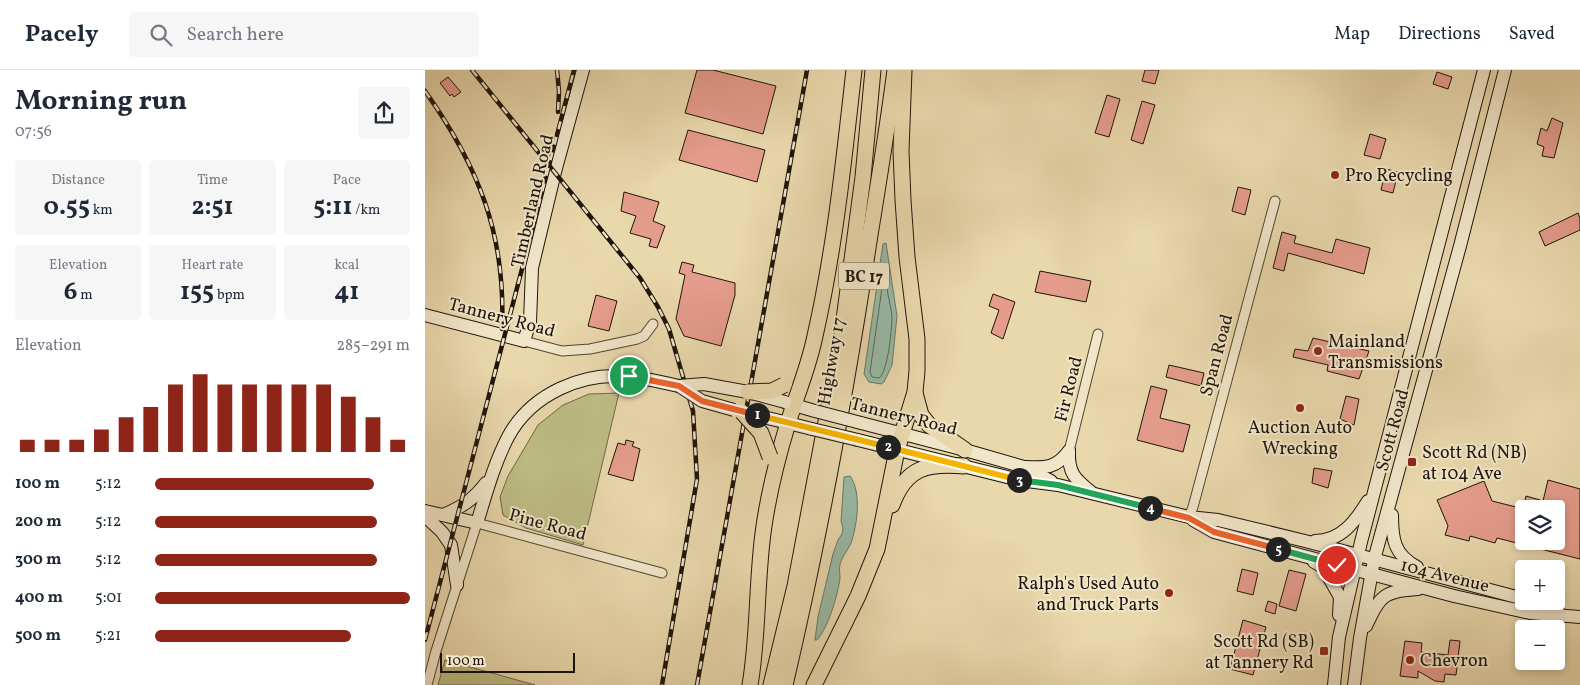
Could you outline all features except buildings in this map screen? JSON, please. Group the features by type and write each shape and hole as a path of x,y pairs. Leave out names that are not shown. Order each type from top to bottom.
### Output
{"highway":[{"path":"750,685 764,526 784,422 815,339 828,274 855,70"},
{"name":"Highway 17","path":"771,685 795,586 841,342 863,177 873,70"},
{"name":"Highway 17","path":"785,685 830,480 865,269 895,70"},
{"path":"815,685 858,596 877,549 897,450 915,392 917,340 904,223 901,152 904,70"},
{"path":"748,392 772,391 791,381 803,365 815,339"},
{"path":"915,392 921,415 929,425 965,450"},
{"path":"742,412 761,433 770,457 774,478"},
{"path":"882,528 897,492 903,482 911,475 918,470 942,464 964,466"}],"main road":[{"name":"Timberland Road","path":"525,341 530,322 532,268 555,172 583,70"},
{"name":"Scott Road","path":"1334,685 1339,637 1358,556 1484,70"},
{"name":"Scott Road","path":"1354,685 1359,638 1374,560 1505,70"},
{"name":"Tannery Road","path":"425,315 525,341"},
{"name":"Tannery Road","path":"477,523 491,478 509,435 523,416 541,400 561,388 583,379 606,376 629,376 679,386 704,384 748,392 1024,467 1058,485"},
{"name":"Tannery Road","path":"679,386 702,401 742,412 1019,480 1058,485 1189,518 1218,520 1374,560"},
{"path":"1024,467 1044,468 1054,465 1063,459 1069,451"},
{"path":"1069,451 1070,469 1078,481 1095,495"},
{"path":"443,515 460,508 475,498 491,478"},
{"path":"1305,541 1326,541 1340,534 1359,515 1375,490"},
{"path":"1392,498 1392,533 1397,550 1409,563 1430,574"},
{"name":"Pine Road","path":"425,511 477,523"},
{"path":"425,516 442,532 451,545 457,585"},
{"name":"Tannery Road","path":"1189,518 1214,532 1371,574"},
{"path":"1303,556 1323,567 1339,598 1339,637"},
{"name":"104 Avenue","path":"1374,560 1515,597"},
{"name":"104 Avenue","path":"1371,574 1530,613 1575,616"},
{"path":"1359,638 1375,607 1386,594 1425,588"},
{"name":"104 Avenue","path":"1558,610 1575,616"}],"street":[{"name":"Span Road","path":"1189,518 1275,201"},
{"name":"Tannery Road","path":"525,341 562,351 589,349 637,340 644,336 653,324"},
{"name":"Fir Road","path":"1069,451 1098,334"},
{"name":"Pine Road","path":"477,523 662,573"},
{"path":"427,685 477,523"}],"shaded area":[{"path":"619,393 583,545 526,528 503,515 500,497 508,476 538,425 563,405 589,394"},
{"path":"445,660 535,685 438,685"}],"water":[{"path":"886,243 897,316 892,365 884,382 881,384 869,382 864,374 883,244"},
{"path":"850,476 854,483 857,500 855,528 851,543 840,564 840,579 832,611 821,634 815,640 818,617 833,554 842,534 844,477"}],"railway":[{"path":"472,70 640,278 669,329 693,411 697,479 662,685"},
{"path":"557,70 558,112"},
{"path":"425,640 574,70"},
{"path":"697,685 807,70"},
{"path":"425,91 460,147 485,203 494,232 499,263 502,295 502,329"}],"place":[{"name":"Pro Recycling","path":"1335,175"},
{"name":"Mainland Transmissions","path":"1318,351"},
{"name":"Auction Auto Wrecking","path":"1300,408"},
{"name":"Scott Rd (NB) at 104 Ave","path":"1412,462"},
{"name":"Ralph's Used Auto and Truck Parts","path":"1169,593"},
{"name":"Scott Rd (SB) at Tannery Rd","path":"1324,651"},
{"name":"Chevron","path":"1410,660"}],"route":[{"path":"629,376 679,386 702,401 742,412 1019,480 1058,485 1189,518 1214,532 1337,565"}]}
